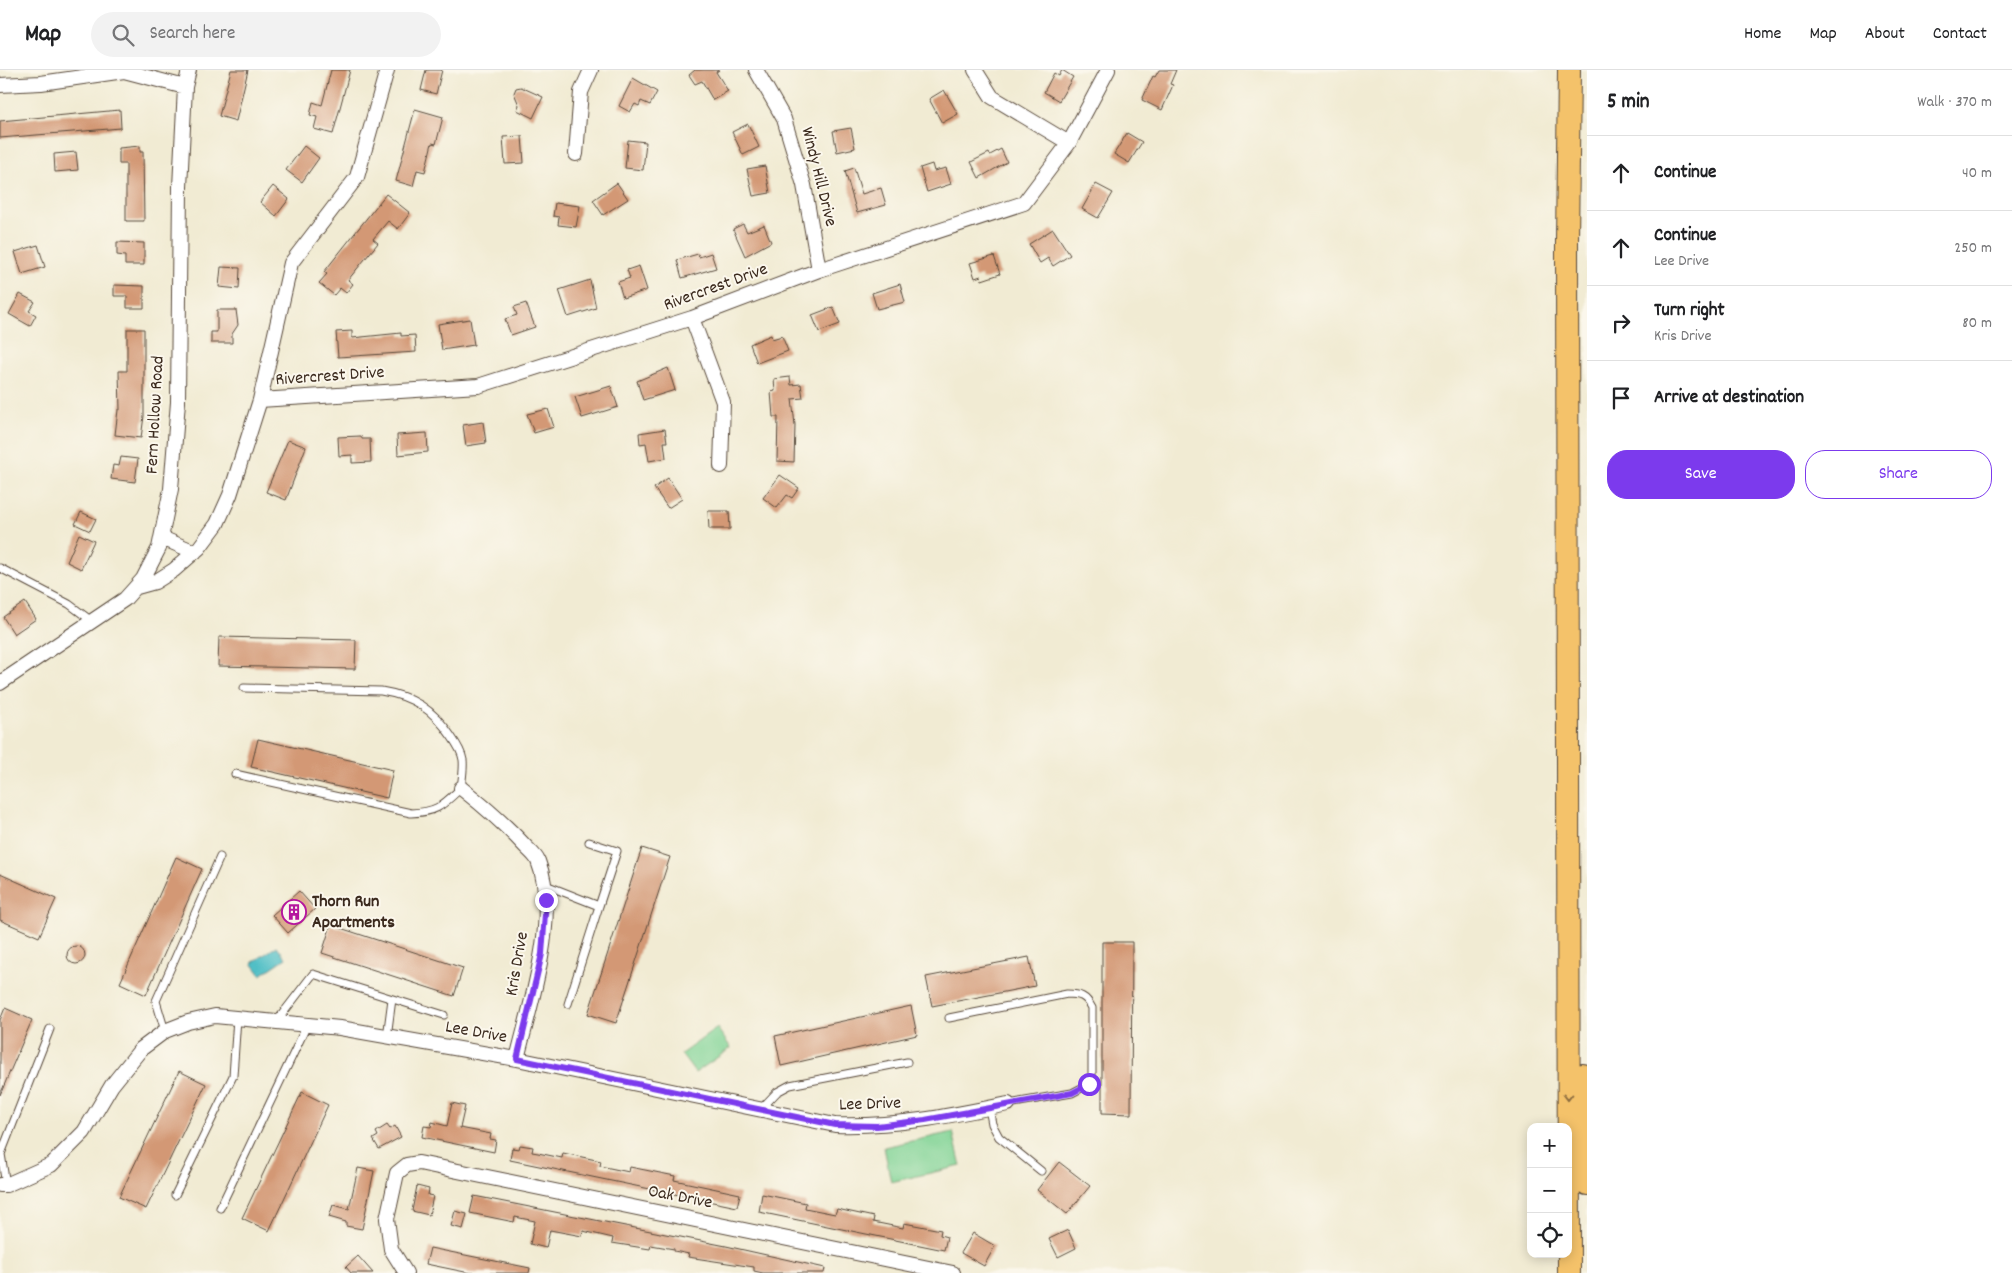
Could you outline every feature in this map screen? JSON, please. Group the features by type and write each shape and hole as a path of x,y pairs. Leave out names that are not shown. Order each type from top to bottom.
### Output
{"main road":[{"path":"1569,70 1579,278 1583,1067 1587,1184"},
{"path":"1569,1273 1579,278 1583,70"}],"street":[{"name":"Fern Hollow Road","path":"0,683 126,599 137,587 154,560 162,538 171,489 178,402 180,187 185,87 189,70"},
{"name":"Rivercrest Drive","path":"137,587 164,577 195,552 210,536 224,509 260,400 291,263 357,177 387,70"},
{"path":"576,154 581,92 591,70"},
{"name":"Windy Hill Drive","path":"756,70 787,128 804,185 819,270"},
{"path":"975,70 992,97 1070,143"},
{"name":"Rivercrest Drive","path":"260,400 478,386 692,318 819,270 1024,203 1070,143 1108,70"},
{"path":"0,85 41,83 124,71 185,87"},
{"path":"692,318 724,402 721,466"},
{"path":"162,538 195,552"},
{"name":"Kris Drive","path":"461,788 502,821 538,860 543,884 546,900 542,954 517,1059"},
{"name":"Lee Drive","path":"3,1185 51,1165 84,1132 112,1085 141,1050 166,1031 188,1022 216,1016 307,1025 517,1059 835,1125 877,1126 925,1120 1008,1104"},
{"name":"Oak Drive","path":"406,1273 391,1249 387,1229 395,1179 402,1168 412,1164 427,1164 952,1273"}],"lane":[{"path":"0,568 69,604 93,622"},
{"path":"235,774 410,813 430,812 440,808 461,788 463,758 457,744 442,721 421,704 402,694 381,691 244,688"},
{"path":"568,1004 617,851 589,842"},
{"path":"166,1031 156,1002 220,857"},
{"path":"543,884 599,906"},
{"path":"277,1021 313,974 444,1015"},
{"path":"949,1018 1067,994 1080,994 1088,1000 1092,1008 1092,1077 1089,1084 1072,1093 1008,1104"},
{"path":"387,1037 392,999"},
{"path":"174,1195 233,1076 237,1018"},
{"path":"220,1208 307,1025"},
{"path":"3,1185 1,1154 50,1029"},
{"path":"760,1110 777,1092 790,1085 907,1062"},
{"path":"989,1108 992,1124 999,1137 1041,1171"}],"green space":[{"path":"717,1028 731,1048 695,1073 681,1054"},
{"path":"953,1132 961,1166 891,1182 884,1147"}],"water":[{"path":"277,946 286,958 261,975 252,963"}],"building":[{"path":"231,70 248,70 236,121 219,116"},
{"path":"331,70 350,70 333,134 314,129 317,117 310,115 313,102 322,105"},
{"path":"426,70 442,70 436,94 421,90"},
{"path":"695,70 719,70 716,72 728,91 713,100 702,81 695,84 689,75"},
{"path":"1062,70 1073,77 1059,101 1044,92 1054,73 1059,76"},
{"path":"1159,70 1176,70 1170,84 1173,85 1162,110 1142,100 1153,76 1155,77"},
{"path":"633,78 657,92 650,105 641,101 639,106 635,104 630,112 619,106"},
{"path":"521,87 543,97 533,118 517,110 519,105 514,93 516,88"},
{"path":"944,90 958,114 942,123 929,99"},
{"path":"415,109 443,117 436,144 432,143 425,172 417,170 413,186 396,181"},
{"path":"120,110 121,128 0,138 0,121"},
{"path":"748,124 759,147 743,155 732,132"},
{"path":"851,128 855,148 837,152 833,131"},
{"path":"1127,133 1142,142 1129,163 1114,154"},
{"path":"522,136 524,163 505,164 503,137"},
{"path":"628,140 646,142 643,170 625,168"},
{"path":"140,146 140,152 143,152 144,221 126,221 126,164 119,164 119,148"},
{"path":"304,146 319,158 302,182 286,170"},
{"path":"1001,149 1007,162 979,178 971,162"},
{"path":"76,152 78,170 55,172 54,154"},
{"path":"932,164 934,171 946,168 951,184 927,192 920,168"},
{"path":"765,166 770,193 753,196 747,169"},
{"path":"854,168 862,194 881,188 886,205 857,213 845,171"},
{"path":"617,183 628,199 603,215 593,200"},
{"path":"1096,184 1113,193 1098,218 1082,209"},
{"path":"273,186 289,199 276,216 260,202"},
{"path":"386,194 410,213 398,229 388,221 373,239 378,243 348,280 353,284 346,293 340,288 334,295 319,283 327,274 324,272"},
{"path":"555,203 580,206 576,227 558,225 559,217 553,216"},
{"path":"743,224 747,232 764,225 771,242 745,256 733,229"},
{"path":"1053,229 1070,255 1053,266 1048,258 1040,263 1029,244"},
{"path":"117,242 144,243 144,265 125,265 125,256 117,255"},
{"path":"38,245 45,267 22,274 15,252"},
{"path":"711,253 716,268 682,278 677,260 698,254 699,257"},
{"path":"994,256 1000,274 982,280 981,276 975,278 970,263"},
{"path":"639,266 647,290 623,298 618,282 630,278 627,270"},
{"path":"221,267 240,268 239,289 219,287"},
{"path":"590,280 596,308 568,317 559,290"},
{"path":"900,284 905,302 877,309 872,293"},
{"path":"114,285 144,286 144,308 127,308 127,296 114,296"},
{"path":"20,294 35,302 29,311 36,315 30,326 9,314"},
{"path":"526,303 535,327 511,335 505,319 517,315 514,307"},
{"path":"833,307 840,324 819,332 812,315"},
{"path":"217,310 236,310 238,325 232,334 232,343 211,343 211,332 217,332"},
{"path":"470,319 474,345 442,350 438,324"},
{"path":"127,329 144,329 144,416 141,438 115,435 118,410 120,410 119,371 127,371"},
{"path":"352,331 352,338 401,333 401,336 415,335 416,352 338,357 336,332"},
{"path":"771,335 772,339 782,336 788,351 757,363 750,344"},
{"path":"668,368 675,390 643,400 637,381"},
{"path":"790,377 791,385 801,384 803,398 792,399 795,425 794,462 777,461 778,417 773,417 771,392 775,391 774,379"},
{"path":"611,386 618,407 582,418 575,397"},
{"path":"548,409 554,427 534,433 527,414"},
{"path":"483,422 486,443 466,446 463,425"},
{"path":"665,429 667,442 664,442 666,458 649,461 646,443 640,444 639,433"},
{"path":"427,433 428,452 398,455 397,435"},
{"path":"361,436 362,439 370,439 371,462 352,463 352,455 339,456 338,437"},
{"path":"288,440 306,447 286,500 266,492"},
{"path":"121,457 138,459 135,482 111,479 113,465 119,466"},
{"path":"780,475 799,488 792,498 787,495 777,508 763,498"},
{"path":"668,478 682,499 668,508 654,488"},
{"path":"708,511 729,511 730,529 709,529"},
{"path":"81,512 96,519 90,531 75,524"},
{"path":"79,534 94,541 81,569 67,562"},
{"path":"25,602 36,619 14,634 3,617"},
{"path":"219,637 356,640 355,669 218,666"},
{"path":"258,739 393,770 387,798 251,767"},
{"path":"642,848 670,857 616,1023 588,1014"},
{"path":"176,857 202,869 146,995 120,983"},
{"path":"0,874 56,899 39,937 0,920"},
{"name":"Thorn Run Apartments","path":"299,891 315,909 288,933 272,915"},
{"path":"331,925 463,968 454,996 322,953"},
{"path":"1102,942 1132,942 1131,1114 1102,1113"},
{"path":"76,946 82,949 85,955 82,961 76,964 70,961 67,955 70,949"},
{"path":"1029,957 1035,986 932,1006 926,977"},
{"path":"911,1006 917,1035 781,1066 775,1036"},
{"path":"5,1008 32,1020 0,1095 0,1020"},
{"path":"179,1071 206,1084 146,1209 119,1197"},
{"path":"302,1092 328,1105 269,1231 242,1218"},
{"path":"452,1103 465,1106 460,1128 491,1134 490,1139 496,1140 494,1152 422,1137 424,1126 431,1127 432,1122 447,1126"},
{"path":"387,1125 390,1129 395,1126 401,1137 379,1149 373,1139 378,1136 376,1132"},
{"path":"520,1145 533,1147 532,1152 562,1158 563,1153 601,1161 600,1166 629,1172 630,1167 675,1176 674,1180 740,1194 737,1207 510,1160 512,1148 519,1149"},
{"path":"1059,1162 1090,1186 1067,1214 1037,1190"},
{"path":"358,1168 374,1171 362,1229 346,1226 346,1222 329,1217 333,1205 349,1209"},
{"path":"417,1186 429,1189 428,1195 433,1196 429,1215 412,1211"},
{"path":"762,1194 806,1203 805,1208 835,1214 837,1209 874,1217 873,1222 903,1228 904,1223 941,1230 940,1235 947,1237 944,1250 759,1212"},
{"path":"474,1196 726,1246 825,1268 824,1273 763,1273 754,1271 754,1267 688,1257 689,1254 674,1251 674,1249 651,1245 650,1249 612,1243 613,1238 583,1231 582,1236 550,1230 546,1248 530,1244 535,1221 515,1217 514,1222 470,1213"},
{"path":"455,1211 467,1214 463,1229 451,1226"},
{"path":"1068,1230 1076,1248 1058,1257 1049,1239"},
{"path":"973,1233 995,1246 984,1266 961,1253"},
{"path":"430,1248 530,1268 529,1273 470,1273 426,1264"},
{"path":"358,1256 373,1273 351,1273 346,1267"}],"place":[{"name":"Thorn Run Apartments","path":"294,912"}],"route":[{"path":"546,900 542,954 517,1059 835,1125 877,1126 925,1120 1036,1098 1072,1093 1083,1089 1089,1084"}]}
